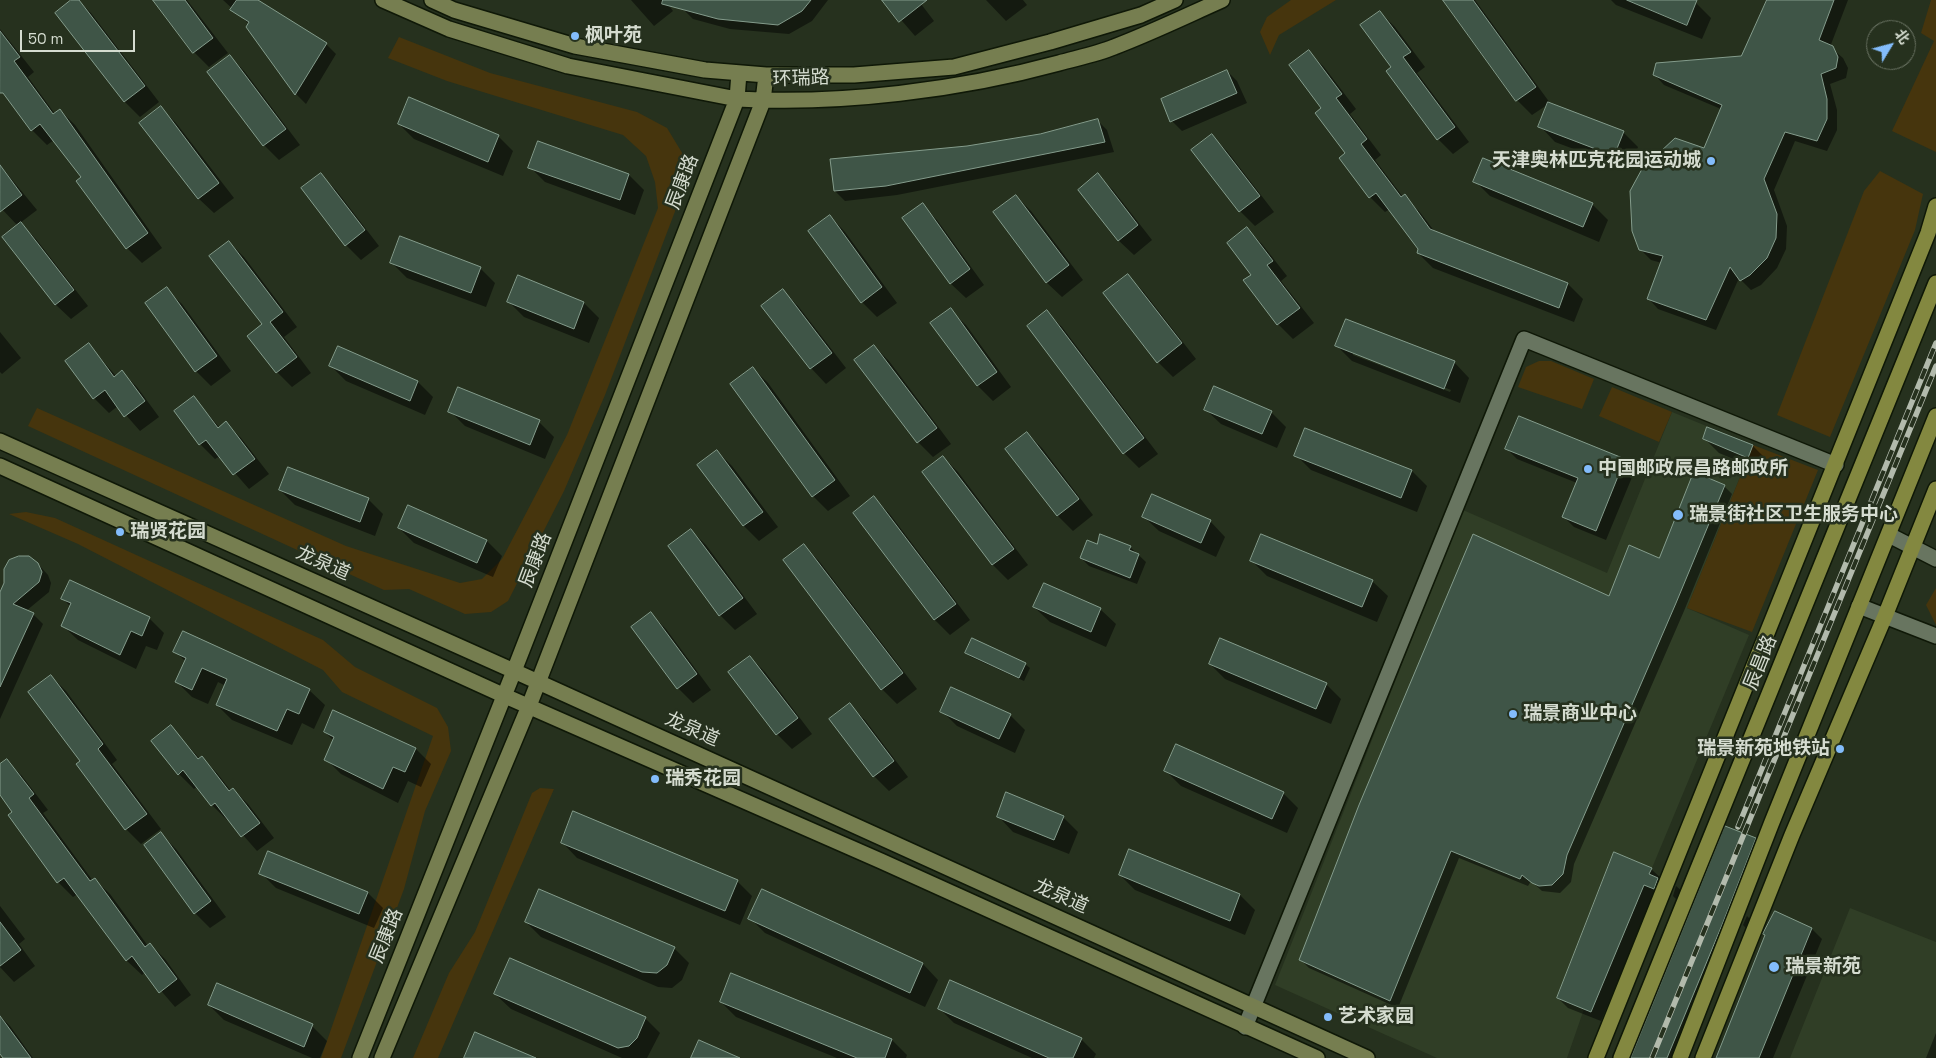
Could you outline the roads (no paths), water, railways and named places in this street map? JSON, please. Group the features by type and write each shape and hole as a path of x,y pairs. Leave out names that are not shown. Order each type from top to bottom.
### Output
{"main road":[{"path":"1596,1058 1836,465 1928,233 1936,206"},
{"name":"辰昌路","path":"1621,1058 1936,283"},
{"path":"1680,1058 1936,416"},
{"path":"1702,1058 1792,835 1885,616 1936,489"}],"street":[{"name":"环瑞路","path":"382,0 449,29 568,66 737,100 763,101 840,98 951,88 1020,74 1113,48 1222,0"},
{"name":"环瑞路","path":"432,0 463,13 576,46 705,70 766,75 854,75 954,67 1050,42 1141,15 1175,0"},
{"name":"辰康路","path":"360,1058 505,696 737,100 739,73"},
{"path":"382,1058 539,682 763,101 766,75"},
{"path":"1245,1026 1524,339 1836,465"},
{"name":"龙泉道","path":"0,441 539,682 1367,1058"},
{"path":"0,466 505,696 881,861 1317,1058"},
{"path":"1889,535 1936,559"},
{"path":"1859,606 1936,636"}],"railway":[{"path":"1738,827 1936,343"},
{"path":"1652,1058 1936,366"}],"place":[{"name":"枫叶苑","path":"575,36"},
{"name":"天津奥林匹克花园运动城","path":"1711,161"},
{"name":"中国邮政辰昌路邮政所","path":"1588,469"},
{"name":"瑞景街社区卫生服务中心","path":"1678,515"},
{"name":"瑞贤花园","path":"120,532"},
{"name":"瑞景商业中心","path":"1513,714"},
{"name":"瑞景新苑地铁站","path":"1840,749"},
{"name":"瑞秀花园","path":"655,779"},
{"name":"瑞景新苑","path":"1774,967"},
{"name":"艺术家园","path":"1328,1017"}]}
